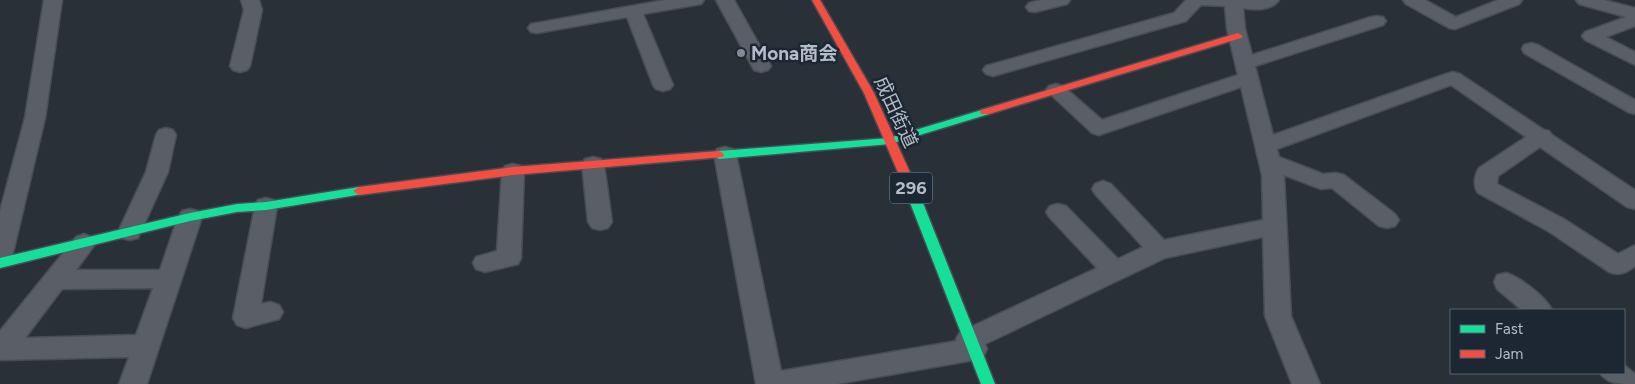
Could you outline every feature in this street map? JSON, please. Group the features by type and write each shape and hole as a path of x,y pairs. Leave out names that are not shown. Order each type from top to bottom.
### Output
{"main road":[{"name":"成田街道","path":"816,0 869,93 929,229 988,384"},
{"path":"0,263 190,217 237,208 266,206 513,171 890,141 1238,36"}],"street":[{"path":"0,257 35,118 53,0"},
{"path":"240,66 253,10 250,0"},
{"path":"588,0 590,19"},
{"path":"537,28 695,0"},
{"path":"725,0 760,66"},
{"path":"1035,7 1061,0"},
{"path":"993,70 1180,17 1196,0 1233,0 1255,5 1270,0"},
{"path":"1233,0 1238,36 1273,175 1278,316 1306,384"},
{"path":"1412,0 1455,24 1513,0"},
{"path":"1585,0 1635,14"},
{"path":"634,11 663,85"},
{"path":"1635,20 1591,36 1635,59"},
{"path":"1056,90 1099,128 1377,21"},
{"path":"1532,48 1635,108"},
{"path":"1268,153 1453,78 1542,136 1635,201"},
{"path":"130,232 157,172 166,135"},
{"path":"1542,136 1487,173 1486,188 1556,225 1618,266 1635,254"},
{"path":"1268,153 1321,182 1336,180 1387,220"},
{"path":"725,154 771,384 972,344 1115,270 1159,250 1274,226"},
{"path":"593,164 600,222"},
{"path":"485,263 509,258 513,171"},
{"path":"1104,189 1159,250"},
{"path":"266,206 246,318 270,312"},
{"path":"1058,212 1115,270"},
{"path":"133,384 190,217"},
{"path":"1,349 84,243"},
{"path":"55,280 169,279"},
{"path":"1506,282 1539,309"},
{"path":"1,349 146,346"},
{"path":"1615,374 1628,384"}],"traffic: fast":[{"path":"719,155 890,141 985,112"},
{"path":"906,177 988,384"},
{"path":"0,263 190,217 237,208 266,206 359,191"}],"traffic: jam":[{"path":"816,0 869,93 906,177"},
{"path":"985,112 1238,36"},
{"path":"359,191 513,171 719,155"}],"place":[{"name":"Mona商会","path":"741,53"}]}
